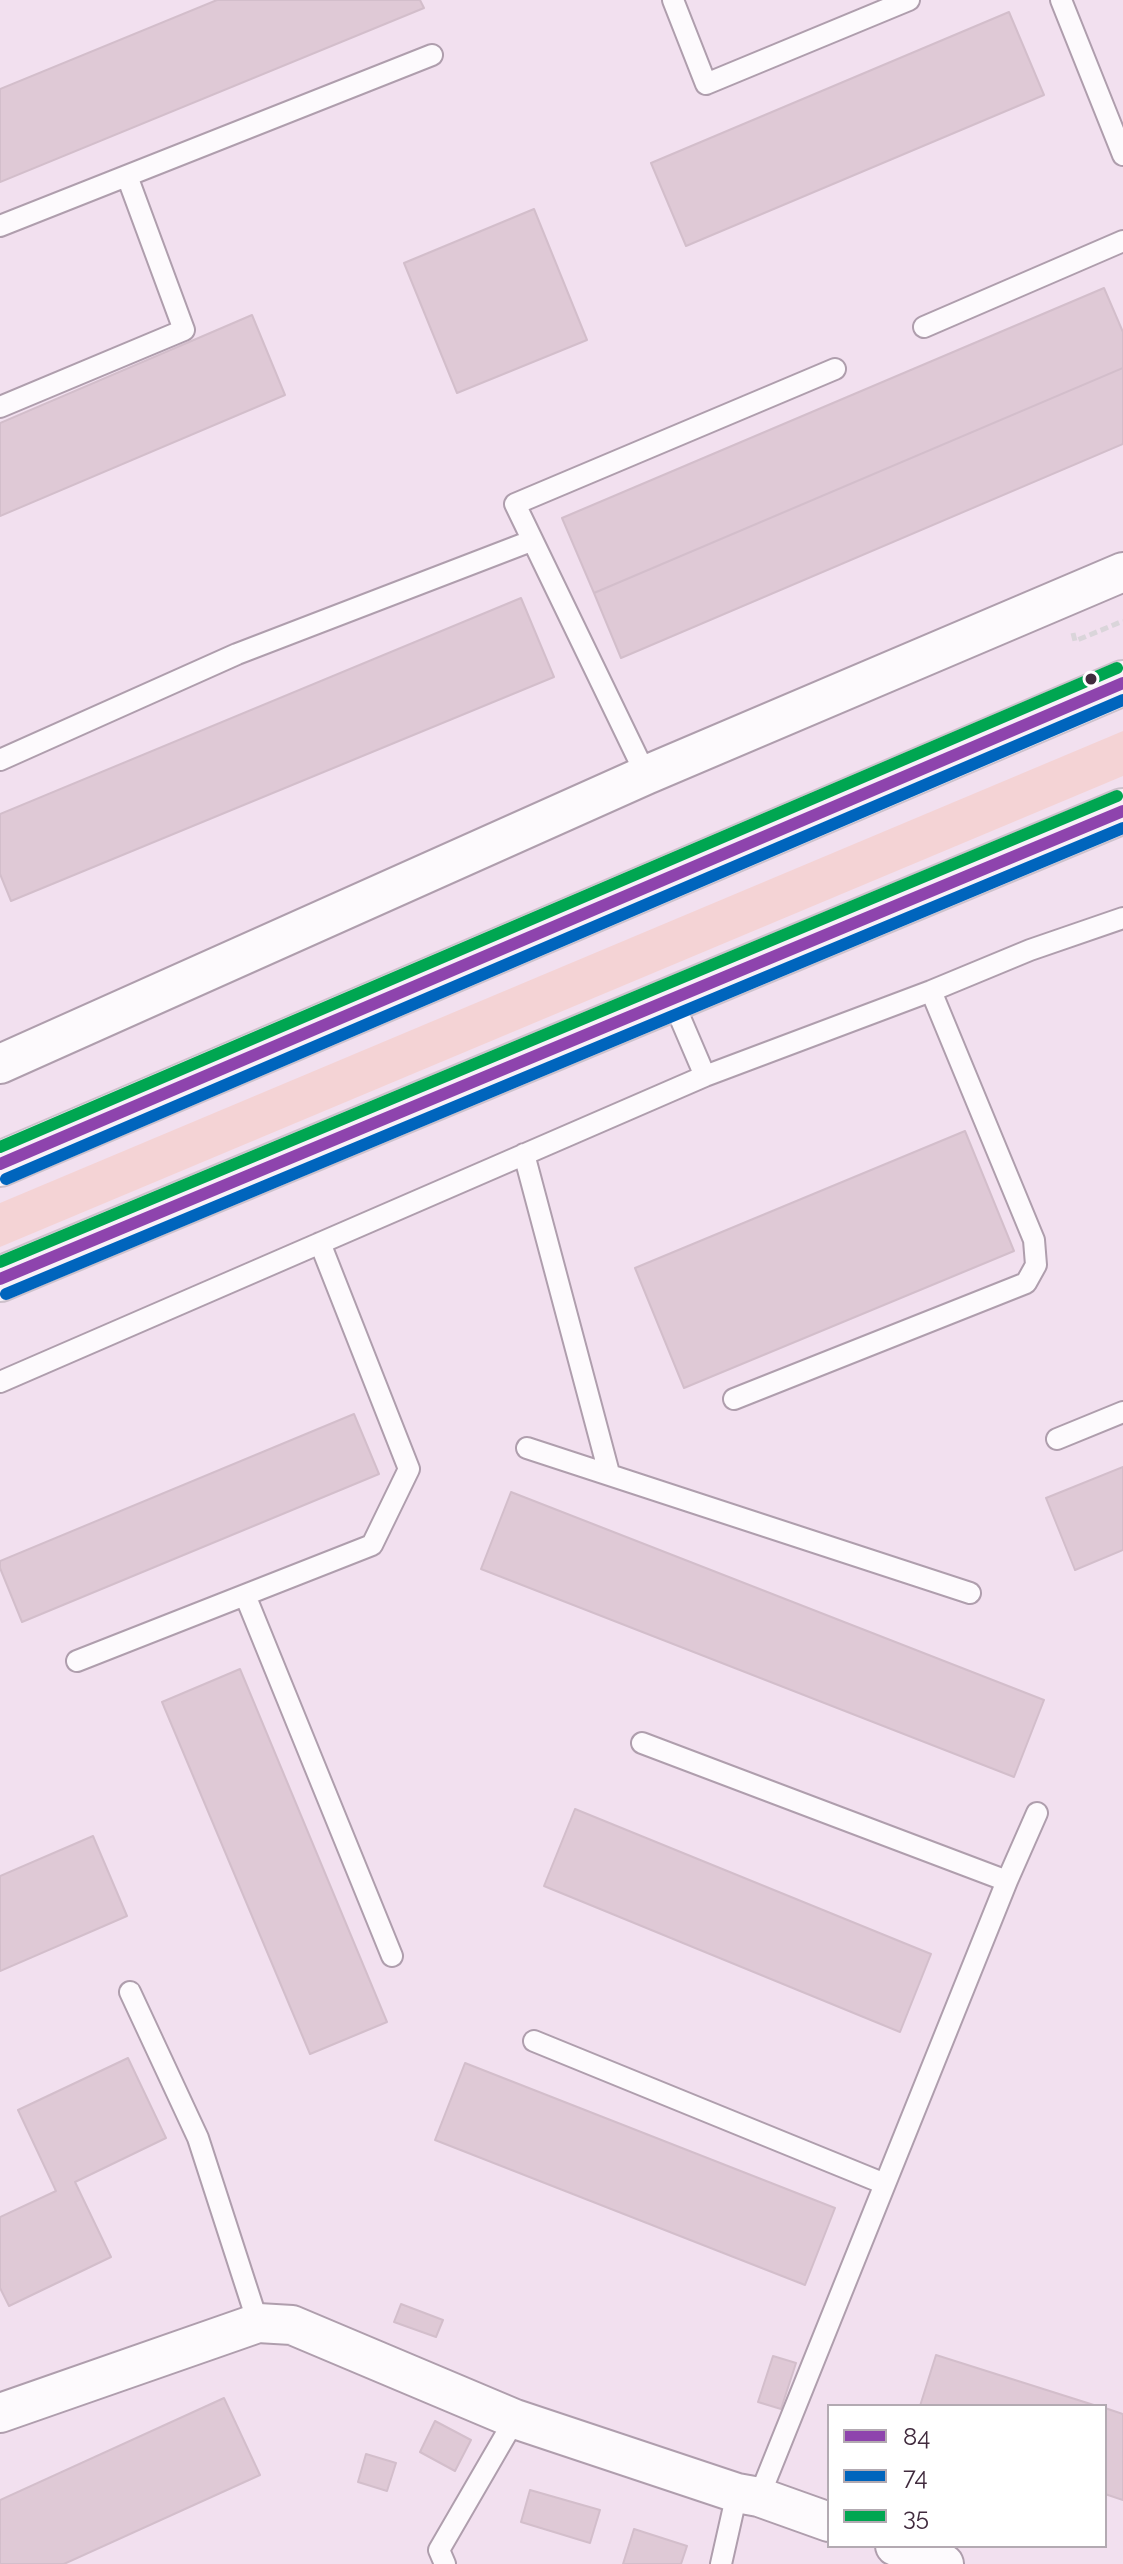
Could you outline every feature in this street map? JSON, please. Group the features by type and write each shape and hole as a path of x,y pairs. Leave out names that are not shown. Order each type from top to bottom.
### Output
{"main road":[{"path":"0,1164 1123,683"},
{"path":"0,1279 1123,811"}],"street":[{"path":"0,1064 646,775 1123,572"},
{"path":"0,2413 258,2323 292,2325 515,2419 827,2521"},
{"path":"900,2548 944,2564"}],"lane":[{"path":"673,0 706,84 909,0"},
{"path":"1061,0 1123,155"},
{"path":"0,226 432,55"},
{"path":"0,407 184,330 127,176"},
{"path":"924,327 1123,241"},
{"path":"646,775 515,504 835,369"},
{"path":"0,760 237,654 531,541"},
{"path":"0,1382 705,1076 931,991 1030,950 1123,918"},
{"path":"734,1399 1026,1283 1036,1265 1034,1240 931,991"},
{"path":"672,999 705,1076"},
{"path":"524,1154 609,1473"},
{"path":"77,1661 372,1545 409,1469 320,1243"},
{"path":"1057,1439 1123,1412"},
{"path":"527,1448 970,1593"},
{"path":"245,1595 392,1956"},
{"path":"642,1743 1007,1881"},
{"path":"721,2564 748,2495 885,2184 1037,1813"},
{"path":"130,1992 198,2138 258,2323"},
{"path":"534,2041 885,2184"},
{"path":"445,2564 439,2550 515,2419"}],"path":[{"path":"1075,641 1123,621"}],"shaded area":[{"path":"1123,731 1123,776 0,1247 0,1203"}],"building":[{"path":"217,0 420,0 424,8 0,182 0,89"},
{"path":"1009,12 1044,95 686,246 651,163"},
{"path":"534,209 587,340 457,393 404,263"},
{"path":"1104,288 1123,332 1123,368 594,593 562,518"},
{"path":"252,315 285,395 0,516 0,423"},
{"path":"1123,368 1123,444 621,658 594,593"},
{"path":"521,598 554,677 11,901 0,874 0,814"},
{"path":"965,1131 1014,1251 684,1388 635,1268"},
{"path":"354,1414 379,1474 22,1622 0,1561"},
{"path":"1123,1467 1123,1550 1075,1570 1046,1498"},
{"path":"511,1492 1044,1700 1014,1777 481,1569"},
{"path":"240,1669 387,2022 310,2054 162,1702"},
{"path":"575,1809 931,1954 900,2032 544,1886"},
{"path":"93,1836 127,1916 0,1971 0,1876"},
{"path":"128,2058 166,2138 75,2182 111,2257 9,2306 0,2288 0,2217 56,2191 18,2110"},
{"path":"465,2063 835,2208 805,2285 435,2140"},
{"path":"401,2304 443,2320 436,2337 394,2322"},
{"path":"936,2355 1091,2404 921,2404"},
{"path":"773,2356 796,2363 781,2409 758,2402"},
{"path":"224,2398 260,2475 64,2564 0,2564 0,2500"},
{"path":"1107,2409 1123,2414 1123,2500 1107,2495"},
{"path":"435,2421 471,2440 455,2471 420,2452"},
{"path":"366,2454 396,2463 387,2491 358,2482"},
{"path":"530,2490 600,2510 590,2543 521,2522"},
{"path":"634,2529 687,2546 681,2564 623,2564"}],"transit line":[{"name":"35","path":"0,1147 1117,668"},
{"name":"84","path":"0,1164 1123,683"},
{"name":"74","path":"6,1179 1123,700"},
{"name":"35","path":"0,1262 1117,796"},
{"name":"84","path":"0,1279 1123,811"},
{"name":"74","path":"6,1294 1123,828"}]}
